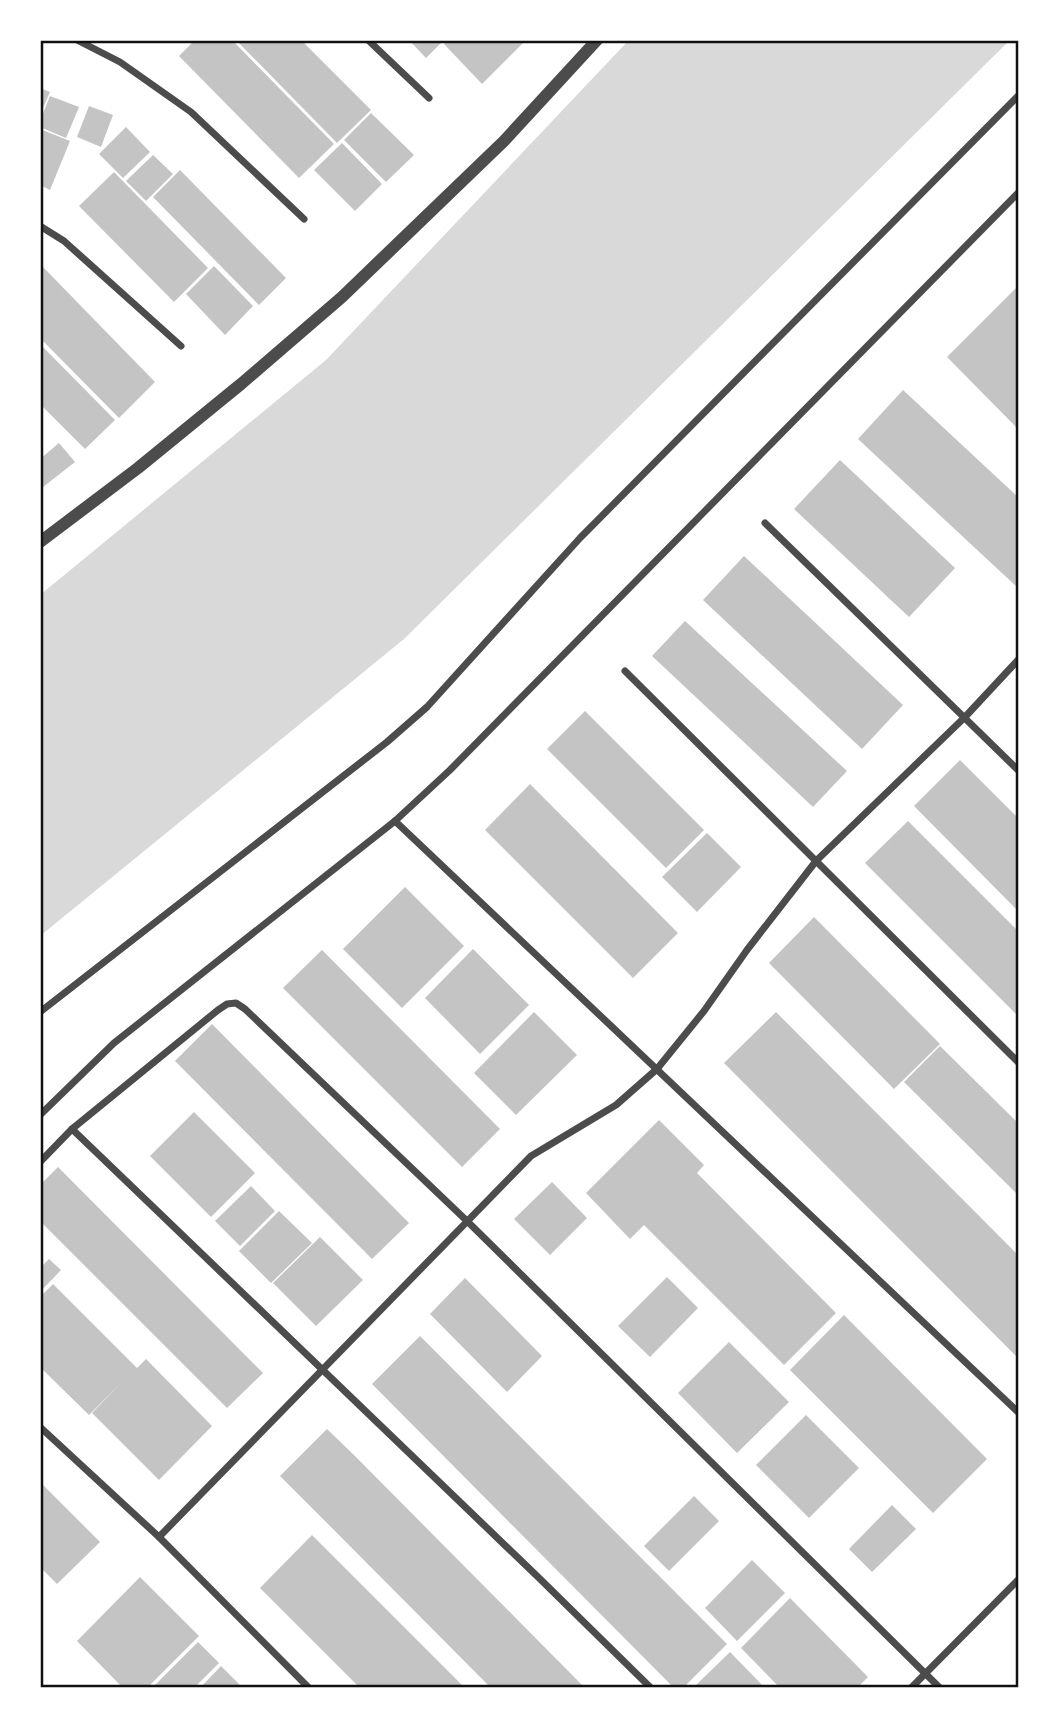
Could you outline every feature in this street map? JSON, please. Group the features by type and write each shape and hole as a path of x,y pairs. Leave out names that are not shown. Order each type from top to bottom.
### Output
{"street":[{"path":"77,40 120,62 191,112 304,219"},
{"path":"368,40 429,98"},
{"path":"40,542 189,426 342,297 504,141 597,40"},
{"path":"40,1012 387,742 427,707 580,538 1019,95"},
{"path":"40,1115 114,1043 395,821 450,770 1019,192"},
{"path":"40,226 64,242 181,346"},
{"path":"765,523 1019,771"},
{"path":"159,1537 531,1156 616,1105 657,1069 704,1012 747,950 816,861 965,717 1019,659"},
{"path":"625,671 1019,1063"},
{"path":"395,821 1019,1413"},
{"path":"40,1161 72,1129 227,1004 236,1003 467,1221 940,1688"},
{"path":"72,1129 651,1688"},
{"path":"40,1427 159,1537 309,1688"},
{"path":"911,1688 1019,1579"}],"shaded area":[{"path":"629,40 1010,40 404,639 40,936 40,595 326,360"}],"building":[{"path":"195,40 232,40 334,144 299,178 179,56"},
{"path":"236,40 301,40 371,110 337,143"},
{"path":"409,40 444,40 426,58"},
{"path":"448,40 526,40 482,84 444,44"},
{"path":"40,88 50,92 40,115"},
{"path":"50,96 79,107 66,138 40,127"},
{"path":"89,106 113,115 101,147 77,137"},
{"path":"371,113 414,155 386,182 344,140"},
{"path":"126,127 150,152 123,178 99,154"},
{"path":"40,129 70,141 50,190 40,185"},
{"path":"342,143 382,184 355,211 314,170"},
{"path":"153,155 173,174 146,201 126,181"},
{"path":"180,170 286,278 259,305 153,197"},
{"path":"114,172 208,268 174,302 79,206"},
{"path":"42,266 155,382 119,418 40,338"},
{"path":"214,266 253,306 225,335 186,294"},
{"path":"1019,285 1019,430 947,357"},
{"path":"40,344 115,420 85,449 40,404"},
{"path":"903,390 1019,498 1019,589 858,439"},
{"path":"59,443 75,462 43,487 40,484 40,459"},
{"path":"840,460 955,568 909,617 794,509"},
{"path":"744,556 903,705 862,749 703,600"},
{"path":"685,621 847,771 813,807 652,656"},
{"path":"585,711 704,830 666,868 547,749"},
{"path":"960,760 1019,819 1019,912 914,806"},
{"path":"530,784 678,933 633,978 485,830"},
{"path":"908,821 1019,932 1019,1017 865,863"},
{"path":"707,833 741,867 697,912 662,877"},
{"path":"405,887 464,946 402,1008 343,949"},
{"path":"814,917 940,1044 894,1089 769,963"},
{"path":"473,949 529,1005 480,1054 425,998"},
{"path":"322,950 500,1129 462,1167 283,988"},
{"path":"534,1012 577,1055 516,1115 474,1073"},
{"path":"776,1012 1019,1256 1019,1359 724,1063"},
{"path":"212,1024 409,1223 372,1259 175,1061"},
{"path":"940,1046 1019,1124 1019,1196 904,1082"},
{"path":"194,1112 255,1173 211,1217 150,1156"},
{"path":"659,1120 704,1165 697,1173 836,1313 784,1365 644,1225 630,1239 586,1193"},
{"path":"58,1167 263,1373 227,1408 40,1221 40,1185"},
{"path":"552,1182 587,1218 550,1255 514,1219"},
{"path":"251,1186 275,1211 240,1246 215,1221"},
{"path":"279,1211 312,1243 271,1283 239,1251"},
{"path":"320,1237 363,1280 316,1326 273,1283"},
{"path":"49,1259 61,1270 40,1292 40,1268"},
{"path":"667,1277 698,1308 650,1357 618,1326"},
{"path":"465,1278 542,1356 507,1392 430,1314"},
{"path":"53,1284 137,1368 146,1359 212,1426 159,1480 92,1413 121,1383 89,1415 40,1367 40,1297"},
{"path":"844,1315 987,1459 933,1513 790,1370"},
{"path":"420,1336 727,1644 683,1688 674,1688 372,1384"},
{"path":"729,1342 789,1402 737,1453 678,1393"},
{"path":"806,1415 859,1468 809,1518 756,1465"},
{"path":"327,1429 585,1688 491,1688 280,1476"},
{"path":"40,1482 100,1542 57,1584 40,1567"},
{"path":"694,1496 719,1521 669,1571 644,1546"},
{"path":"892,1505 916,1529 872,1572 849,1549"},
{"path":"312,1535 465,1688 360,1688 260,1588"},
{"path":"752,1560 785,1593 737,1641 705,1608"},
{"path":"140,1577 199,1636 147,1688 123,1688 77,1641"},
{"path":"790,1598 868,1677 857,1688 780,1688 741,1648"},
{"path":"198,1642 219,1663 194,1688 152,1688"},
{"path":"730,1652 765,1688 693,1688"},
{"path":"221,1666 243,1688 200,1688"}]}
